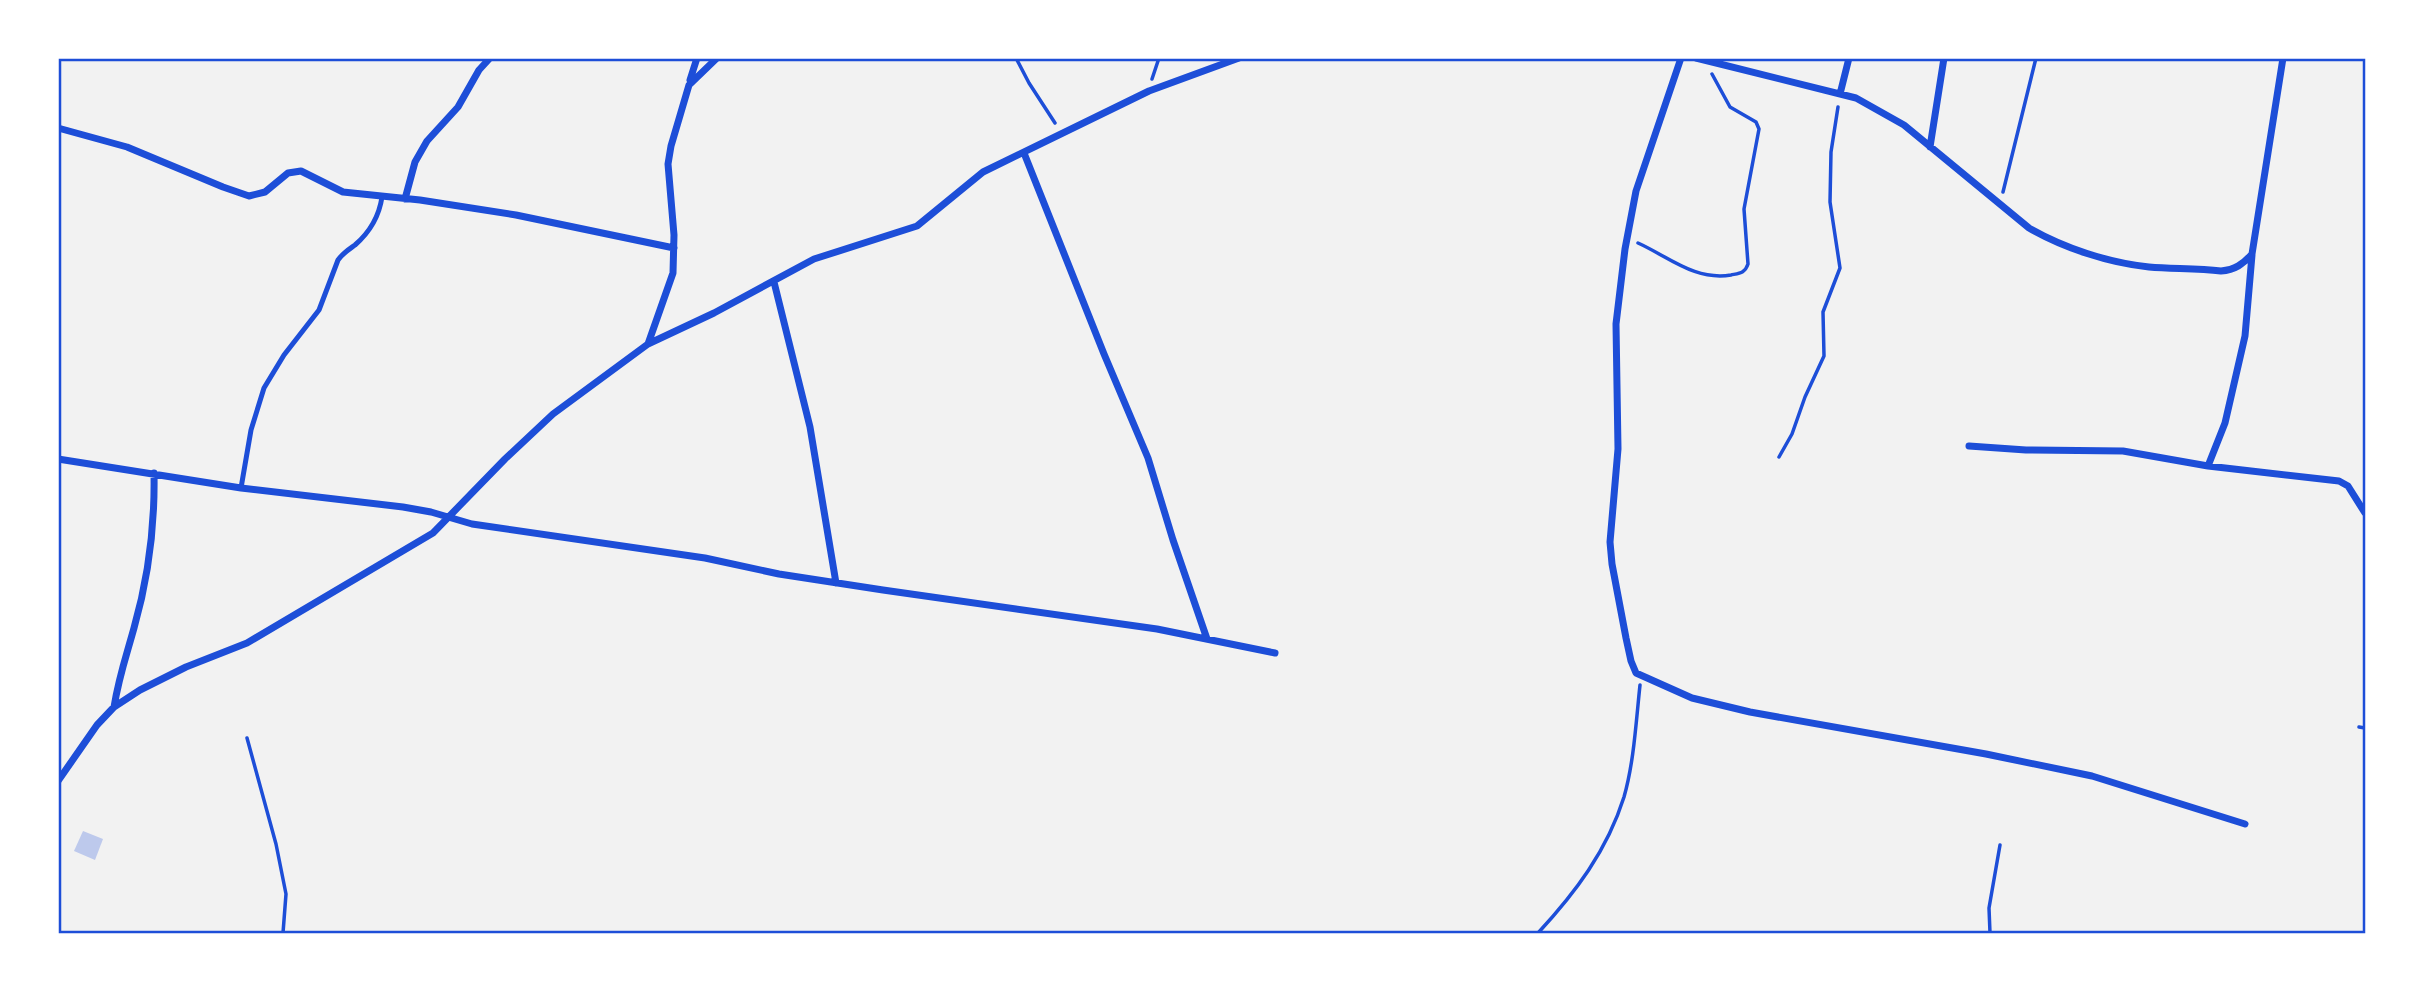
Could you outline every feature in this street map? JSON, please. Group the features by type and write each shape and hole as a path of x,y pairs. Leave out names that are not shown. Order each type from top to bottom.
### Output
{"street":[{"path":"404,199 415,162 427,141 458,107 479,70 490,58"},
{"path":"648,344 673,273 674,248 668,164 683,99 697,58"},
{"path":"688,85 717,58"},
{"path":"58,781 97,725 114,707 140,690 186,667 247,643 422,540 450,518 505,459 553,414 648,344 814,260 917,226 983,172 1149,91 1240,58"},
{"path":"1681,58 1636,191 1616,324 1618,449 1610,542 1612,564 1635,671 1692,698 1750,712 1986,754 2092,776 2245,824"},
{"path":"1840,94 1849,58"},
{"path":"1930,147 1944,58"},
{"path":"2208,466 2225,423 2245,336 2252,254 2283,58"},
{"path":"1700,59 1856,98 1892,117 2029,228 2050,240 2104,258 2149,267 2231,270 2243,264 2252,254"},
{"path":"58,128 127,147 249,195 264,192 294,171 304,172 343,192 516,215 674,248"},
{"path":"1024,153 1148,458 1207,639"},
{"path":"774,282 810,427 836,583"},
{"path":"1969,446 2026,450 2123,451 2208,466 2343,482 2365,513"},
{"path":"58,459 241,488 403,507 472,524 705,558 836,583 1110,622 1275,653"},
{"path":"114,707 119,676 134,629 145,575 153,523 154,473"}],"lane":[{"path":"241,488 251,430 264,388 319,310 343,253 355,244 376,220 382,197"}],"path":[{"path":"1016,58 1035,94 1063,133"},
{"path":"1149,91 1158,58"},
{"path":"2000,205 2036,58"},
{"path":"1627,238 1701,275 1720,276 1746,270 1748,264 1744,209 1759,129 1756,122 1730,107 1700,59"},
{"path":"1779,457 1793,434 1805,397 1824,356 1823,312 1840,268 1830,202 1831,152 1840,94"},
{"path":"1538,933 1583,881 1616,818 1630,771 1641,676"},
{"path":"2359,727 2365,728"},
{"path":"247,738 276,844 286,894 284,933"},
{"path":"1990,933 1989,908 2000,845"}],"building":[{"path":"83,831 103,839 95,860 74,851"}]}
